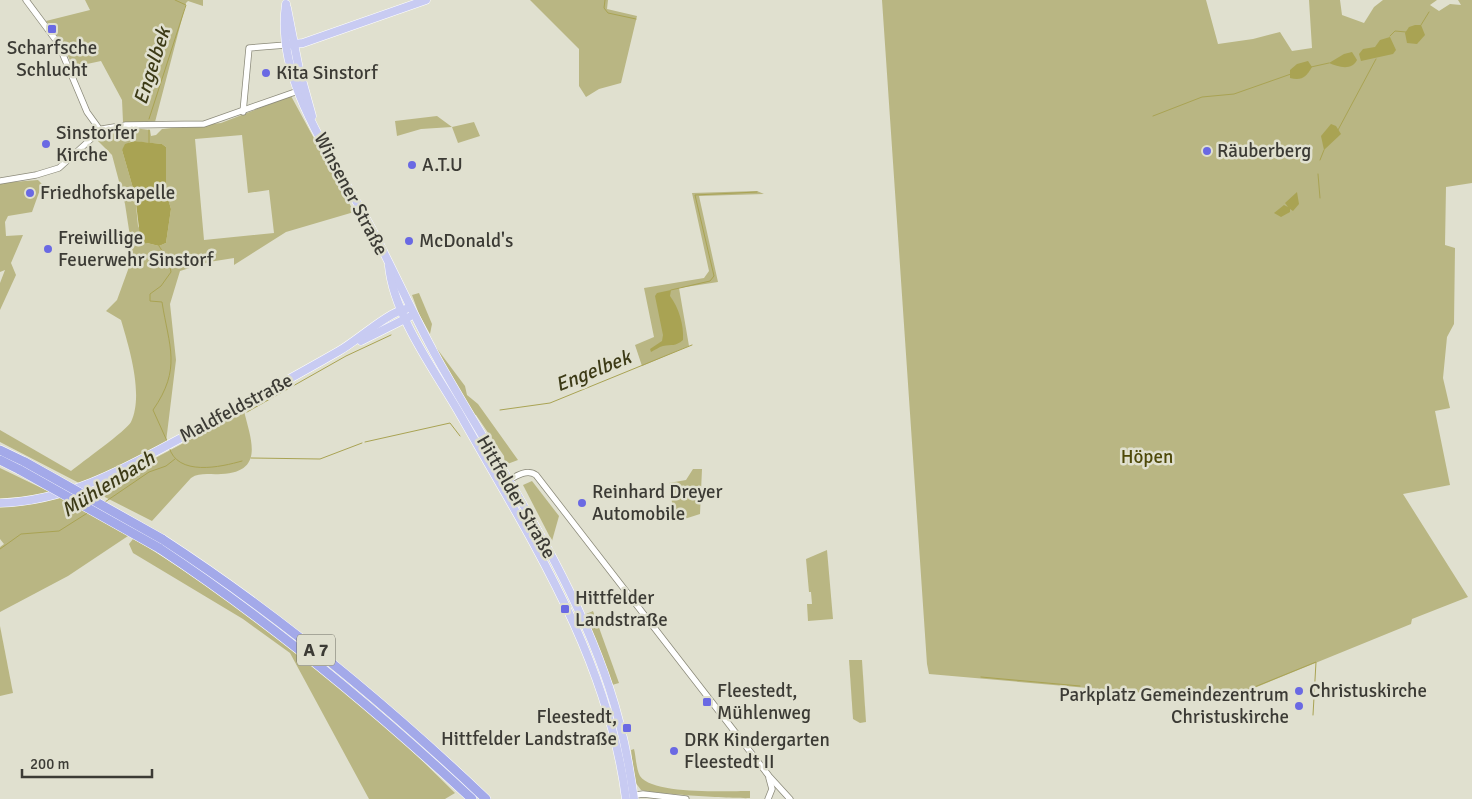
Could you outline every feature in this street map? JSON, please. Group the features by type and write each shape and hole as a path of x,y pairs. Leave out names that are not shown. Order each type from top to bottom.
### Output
{"highway":[{"name":"A 7","path":"0,450 23,466 244,594 332,662 416,734 486,799"},
{"name":"A 7","path":"0,460 23,466"},
{"name":"A 7","path":"160,544 325,669 397,730 472,799"}],"main road":[{"path":"290,44 426,0"},
{"name":"Winsener Straße","path":"286,2 283,21 314,123"},
{"name":"Winsener Straße","path":"290,44 298,91 305,110 369,224 388,265 397,277 411,310"},
{"name":"Winsener Straße","path":"388,265 390,280 405,319"},
{"path":"402,310 411,310"},
{"name":"Maldfeldstraße","path":"0,503 37,500 75,490 103,479 355,342 402,310"},
{"name":"Maldfeldstraße","path":"355,342 371,338 405,319 410,316 411,310"},
{"name":"Hittfelder Straße","path":"411,310 504,483 570,612 599,681 606,690"},
{"name":"Hittfelder Straße","path":"405,319 558,570 585,624 606,690"},
{"path":"606,690 620,722 630,798"}],"street":[{"path":"26,0 58,43 87,112 100,130"},
{"path":"242,112 249,48 290,44"},
{"path":"0,181 36,175 59,168 100,130 126,126 204,124 298,91"},
{"path":"504,483 528,472 536,475 769,776 790,799"},
{"path":"769,776 769,797 781,791"},
{"path":"630,798 643,794 673,799 686,799"}],"green space":[{"path":"85,0 203,0 203,6 188,1 186,3 155,122 123,122 122,100 101,61 73,67 61,41 46,21 90,10"},
{"path":"530,0 608,0 607,9 637,16 621,83 599,89 586,97 579,86 579,49"},
{"name":"Höpen","path":"882,0 1206,0 1218,44 1253,39 1280,32 1292,51 1312,48 1309,0 1340,0 1342,15 1364,23 1374,7 1383,0 1437,0 1430,5 1439,11 1450,4 1461,5 1458,0 1472,0 1472,183 1446,187 1445,245 1455,248 1454,324 1447,337 1443,378 1450,408 1435,411 1450,485 1403,494 1468,597 1412,619 1411,624 1225,700 929,674"},
{"path":"291,96 354,212 286,232 234,265 234,258 209,262 180,271 170,304 176,360 166,442 83,485 0,442 0,430 71,471 113,439 131,422 135,411 136,385 131,357 121,320 106,311 117,300 133,256 125,204 112,155 95,138 100,133 113,128 150,130 151,136 156,135 162,129 221,123","holes":["242,135 248,193 269,190 274,233 204,240 195,139","131,141 162,144 166,147 166,192 171,209 166,243 159,246 147,243 138,226 135,195 122,150"]},
{"path":"437,116 452,127 421,129 397,136 395,121"},
{"path":"474,122 480,136 458,143 452,127"},
{"path":"38,180 42,184 32,212 8,216 5,222 6,236 23,235 11,263 16,275 0,310 0,283 5,270 0,272 0,183"},
{"path":"757,191 764,194 699,196 718,282 679,288 689,346 642,366 635,345 654,337 644,288 704,278 709,271 692,193"},
{"path":"419,293 432,324 430,334 419,314 412,295"},
{"path":"429,338 465,386 467,395 478,404 518,460 505,465 504,456 476,415 472,414"},
{"path":"244,411 250,433 252,453 244,467 235,472 194,476 152,521 93,491"},
{"path":"0,468 58,496 128,536 68,576 0,612 0,547 4,544 0,539"},
{"path":"693,469 702,469 700,514 675,522 669,483 686,480"},
{"path":"532,481 559,516 552,541 523,485"},
{"path":"133,539 207,587 304,658 381,723 455,793 445,799 369,799 290,653 243,619 133,553 129,544"},
{"path":"827,550 833,619 808,621 807,604 812,604 806,559"},
{"path":"593,611 619,683 612,685 584,615"},
{"path":"0,626 13,693 0,696"},
{"path":"849,660 862,660 866,722 860,723 853,719"},
{"path":"634,749 640,776 648,782 660,786 692,791 750,791 750,798 697,796 641,790 635,782 631,750"}],"shaded area":[{"path":"1421,25 1425,35 1417,44 1407,43 1405,33 1409,27"},
{"path":"1390,37 1396,50 1393,54 1361,61 1359,54 1363,49 1375,47 1380,40"},
{"path":"1352,52 1357,60 1352,66 1340,67 1329,63 1344,54"},
{"path":"1308,61 1312,67 1306,76 1298,79 1290,78 1290,70 1297,64"},
{"path":"1331,124 1336,126 1341,134 1324,150 1321,136"},
{"path":"134,141 162,144 166,147 166,192 171,209 166,243 159,246 147,243 141,244 135,195 122,150 125,144"},
{"path":"1297,192 1299,204 1293,211 1290,209 1290,212 1281,217 1274,213 1284,205 1288,207 1285,203"},
{"path":"671,290 670,296 682,323 683,340 678,344 661,346 651,352 650,349 662,341 663,335 655,296 657,293"}],"waterway":[{"name":"Engelbek","path":"149,119 186,5 175,0"},
{"path":"605,0 604,8 608,13 636,19"},
{"path":"1421,25 1429,12"},
{"path":"1390,36 1395,31 1406,32"},
{"path":"1338,130 1376,59"},
{"path":"1311,67 1329,63"},
{"path":"1153,116 1202,97 1234,94 1291,74"},
{"name":"Engelbek","path":"149,130 149,145"},
{"path":"1320,160 1324,150"},
{"path":"1318,174 1320,198"},
{"name":"Engelbek","path":"671,290 710,281 714,276 695,195 757,192"},
{"name":"Engelbek","path":"159,246 169,261 171,272 161,286 150,294 150,301 162,302 171,357 168,382 153,410 167,441"},
{"path":"247,412 346,356 391,335"},
{"name":"Engelbek","path":"500,410 550,403 692,345"},
{"name":"Engelbek","path":"365,442 450,423 460,436"},
{"name":"Engelbek","path":"251,458 320,459 362,443"},
{"name":"Engelbek","path":"169,447 181,463 190,466 201,468 223,466 242,461"},
{"name":"Mühlenbach","path":"105,502 149,472 166,466 175,459"},
{"name":"Mühlenbach","path":"0,549 21,534 59,531 89,512"},
{"path":"1160,694 1225,699 1316,662 1313,715"},
{"path":"981,677 1080,686"}],"place":[{"name":"Scharfsche Schlucht","path":"52,29"},
{"name":"Kita Sinstorf","path":"266,73"},
{"name":"Sinstorfer Kirche","path":"46,144"},
{"name":"Räuberberg","path":"1207,151"},
{"name":"A.T.U","path":"412,165"},
{"name":"Friedhofskapelle","path":"30,193"},
{"name":"McDonald's","path":"409,241"},
{"name":"Freiwillige Feuerwehr Sinstorf","path":"48,249"},
{"name":"Reinhard Dreyer Automobile","path":"582,503"},
{"name":"Hittfelder Landstraße","path":"565,609"},
{"name":"Christuskirche","path":"1299,691"},
{"name":"Fleestedt, Mühlenweg","path":"707,702"},
{"name":"Parkplatz Gemeindezentrum Christuskirche","path":"1299,706"},
{"name":"Fleestedt, Hittfelder Landstraße","path":"627,728"},
{"name":"DRK Kindergarten Fleestedt II","path":"674,751"}]}
